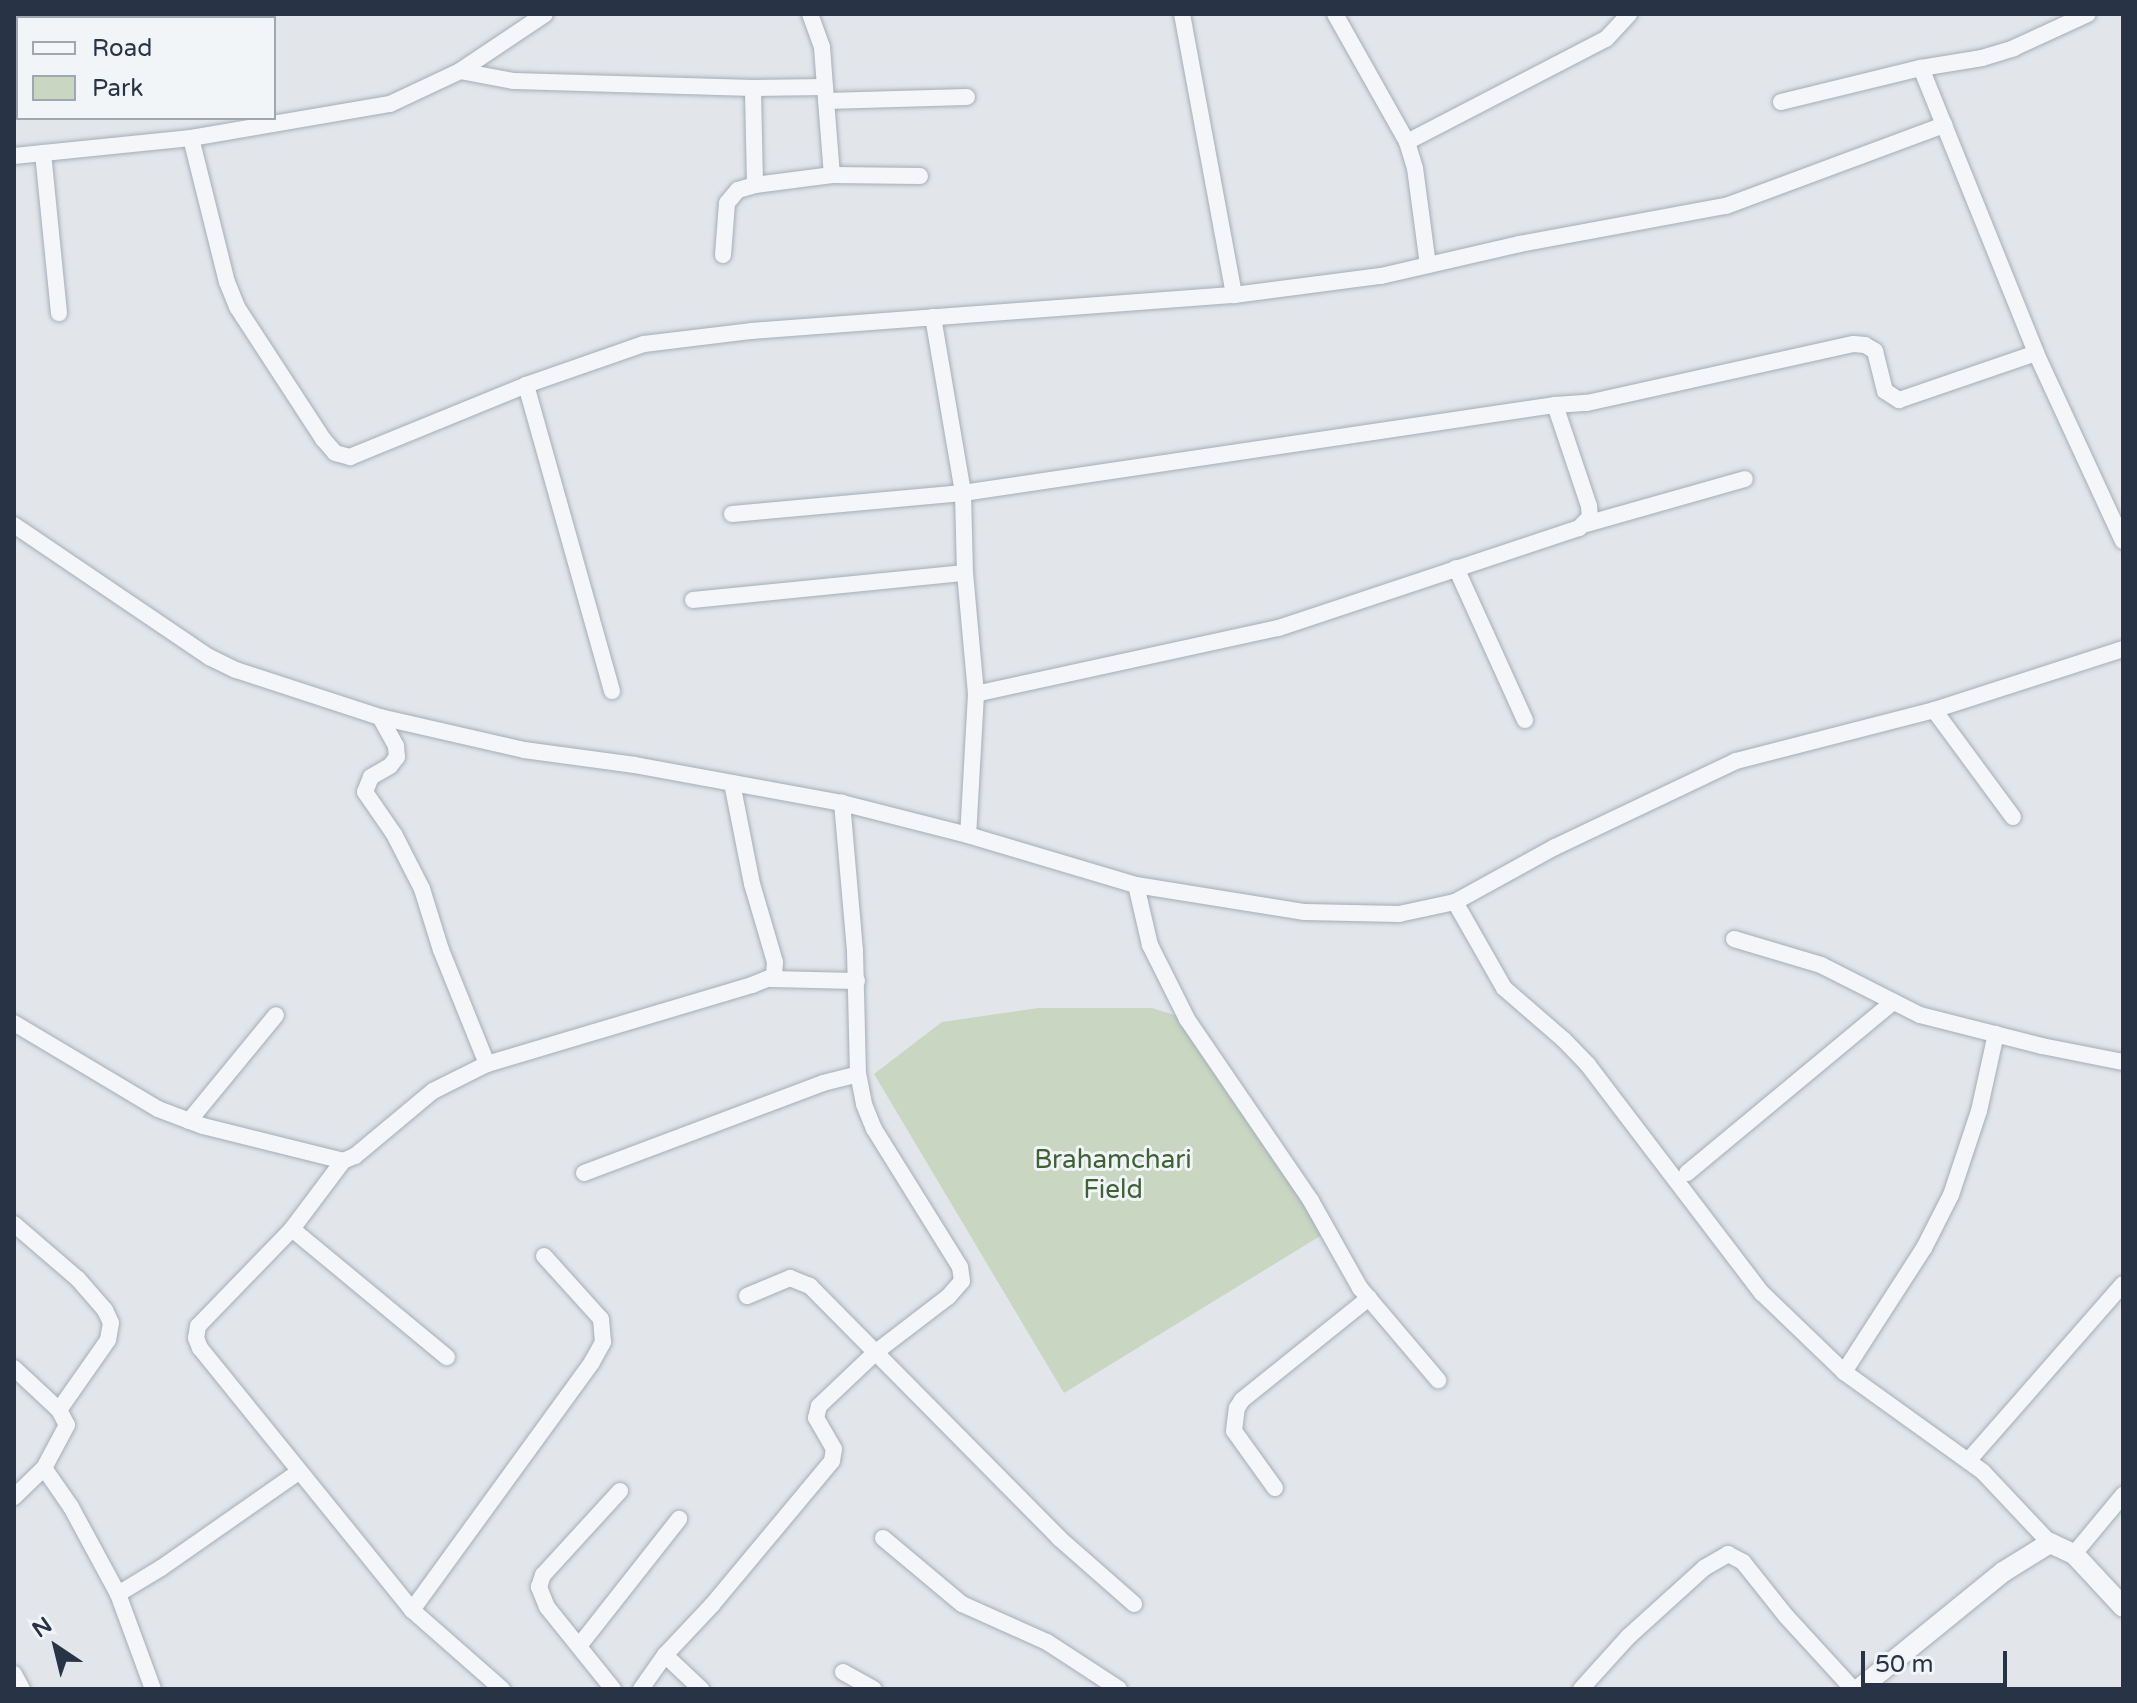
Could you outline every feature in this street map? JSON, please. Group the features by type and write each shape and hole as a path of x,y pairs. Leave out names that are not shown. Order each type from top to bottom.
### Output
{"street":[{"path":"14,156 191,138 390,104 460,71 545,14"},
{"path":"810,14 822,47 832,175"},
{"path":"1182,14 1234,295"},
{"path":"1335,14 1407,142 1415,168 1428,265"},
{"path":"1407,142 1606,39 1629,14"},
{"path":"1781,102 1921,68 1982,58 2014,48 2088,14"},
{"path":"1921,68 2036,353 2123,541"},
{"path":"460,71 514,81 967,97"},
{"path":"753,88 755,185"},
{"path":"191,138 227,282 237,307 335,453 350,457 526,385 644,344 752,331 1234,295 1381,276 1726,206 1944,125"},
{"path":"43,153 59,313"},
{"path":"723,255 727,203 738,190 832,175 920,176"},
{"path":"933,317 963,493 965,573 976,694 968,835"},
{"path":"732,514 963,493 1555,405 1587,403 1854,344 1865,345 1875,351 1885,391 1899,400 2036,353"},
{"path":"526,385 612,691"},
{"path":"1555,405 1589,506 1590,517 1586,524"},
{"path":"976,694 1278,628 1586,524 1745,479"},
{"path":"14,525 209,657 236,670 380,717 524,750 842,803 968,835 1136,885 1305,912 1399,914 1455,902 1568,841 1736,761 1934,710 2123,649"},
{"path":"1456,568 1525,720"},
{"path":"693,600 965,573"},
{"path":"1934,710 2013,817"},
{"path":"380,717 396,746 397,757 390,766 371,777 365,792 394,834 422,889 441,950 487,1064"},
{"path":"732,783 752,884 775,962 776,970 770,979"},
{"path":"641,1689 665,1655 712,1605 832,1461 834,1449 816,1418 816,1412 876,1352 948,1297 963,1273 874,1129 858,1074 857,981 842,803"},
{"path":"1136,885 1150,945 1187,1019 1311,1201 1369,1298 1438,1380"},
{"path":"1455,902 1504,988 1588,1065 1762,1293 1844,1372 1968,1461 2021,1509 2050,1543 2074,1554 2123,1607"},
{"path":"1734,939 1821,965 1920,1015 2123,1062"},
{"path":"502,1689 412,1610 200,1348 196,1332 292,1229 343,1161 355,1156 433,1091 487,1064 770,979 857,981"},
{"path":"1687,1173 1892,1003"},
{"path":"189,1121 276,1015"},
{"path":"14,1023 130,1095 189,1121 343,1161"},
{"path":"1844,1372 1924,1248 1951,1195 1979,1111 1996,1034"},
{"path":"584,1173 823,1083 858,1074"},
{"path":"14,1224 78,1279 105,1310 111,1323 108,1340 59,1410"},
{"path":"292,1229 447,1357"},
{"path":"412,1610 592,1362 603,1342 601,1319 544,1256"},
{"path":"747,1296 790,1278 800,1280 876,1352 1059,1538 1134,1604"},
{"path":"1968,1461 2123,1284"},
{"path":"1275,1488 1234,1431 1237,1408 1369,1298"},
{"path":"14,1368 66,1419 66,1431 44,1468 14,1497"},
{"path":"44,1468 71,1507 118,1594 153,1689"},
{"path":"118,1594 161,1568 300,1471"},
{"path":"613,1689 547,1607 539,1587 543,1575 620,1491"},
{"path":"2074,1554 2123,1495"},
{"path":"579,1646 679,1519"},
{"path":"883,1538 962,1604 1047,1642 1119,1689"},
{"path":"1859,1689 2003,1572 2050,1543"},
{"path":"1581,1689 1639,1627 1704,1568 1728,1554 1743,1562 1786,1616 1853,1689"},
{"path":"665,1655 701,1689"},
{"path":"843,1672 874,1689"},
{"path":"14,1674 22,1689"}],"green space":[{"name":"Brahamchari Field","path":"1038,1008 1152,1008 1187,1019 1330,1230 1064,1393 874,1074 942,1022"}]}
